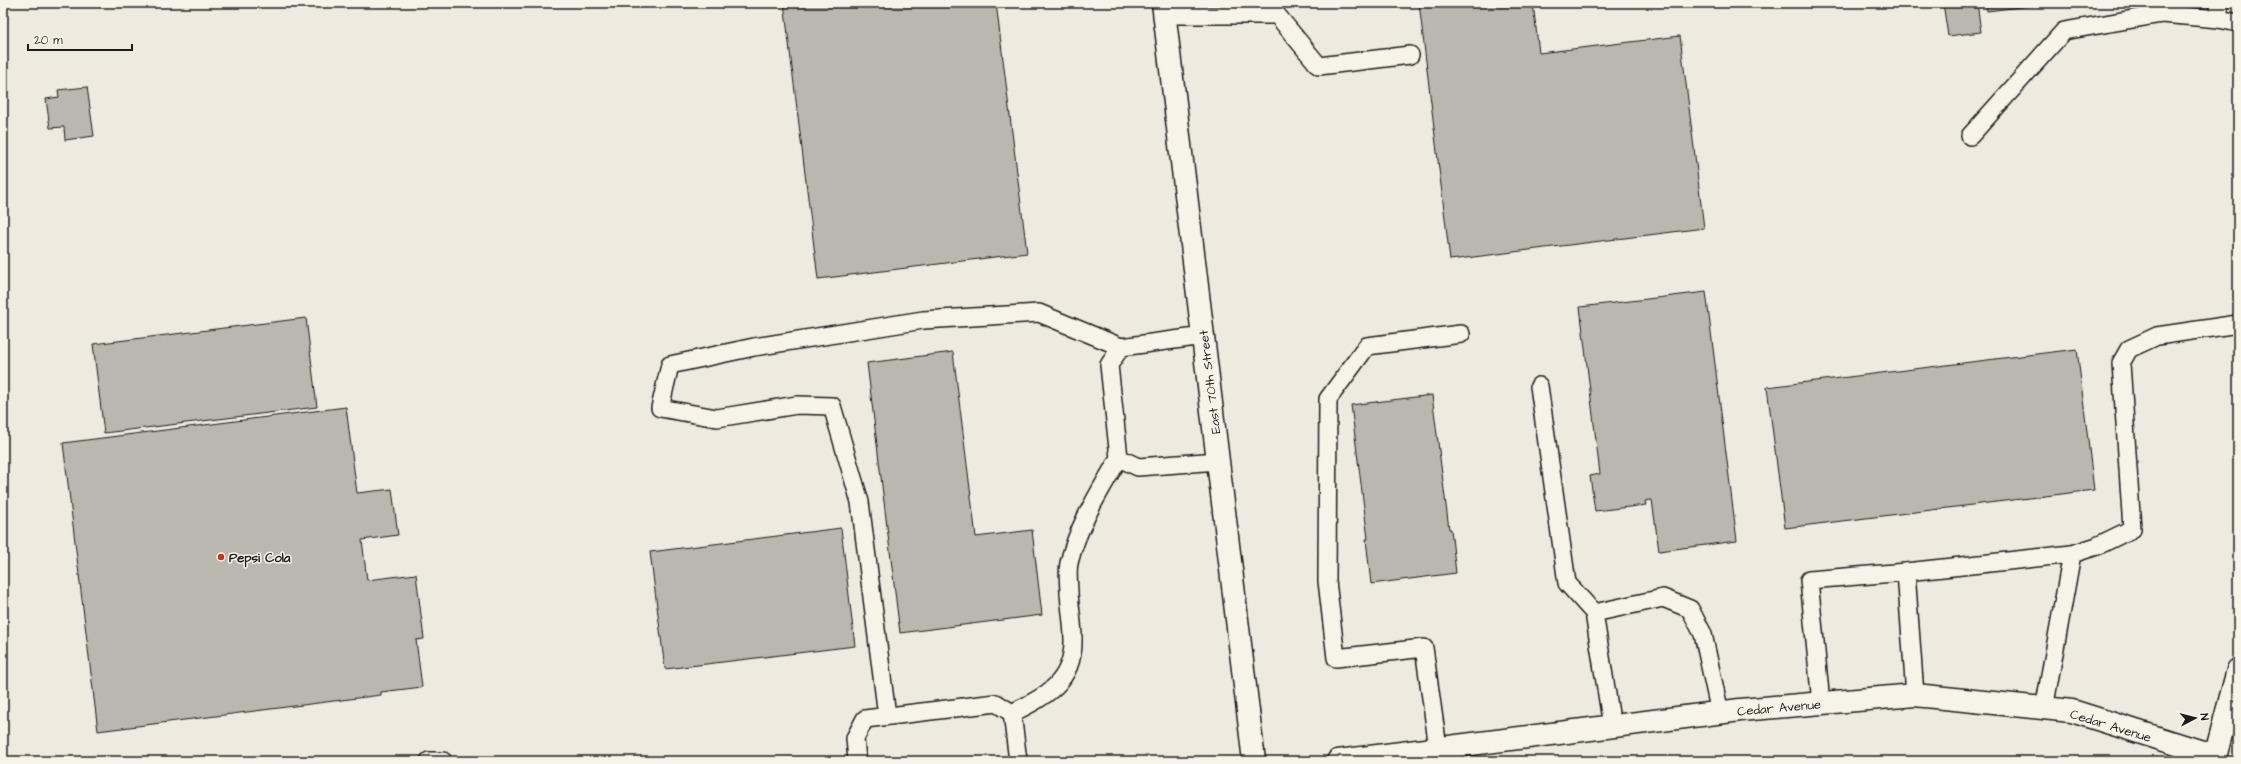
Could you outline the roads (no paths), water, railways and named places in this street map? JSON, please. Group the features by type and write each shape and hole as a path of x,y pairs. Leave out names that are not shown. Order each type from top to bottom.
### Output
{"main road":[{"name":"East 70th Street","path":"1164,9 1254,761"},
{"path":"2214,759 2238,670"},
{"name":"Cedar Avenue","path":"1338,761 1410,757 1438,748 1720,712 1915,695 2072,711 2214,759"}],"lane":[{"path":"1164,9 1277,15 1319,66 1410,55"},
{"path":"1970,136 2064,31 2162,14 2219,11 2238,23"},
{"path":"886,716 860,502 832,406 797,405 717,418 660,408 670,365 754,347 923,320 1039,313 1121,347 1204,336"},
{"path":"1822,703 1809,580 1906,572 2072,554 2097,546 2132,529 2121,363 2129,348 2158,336 2238,324"},
{"path":"1438,748 1424,648 1336,658 1327,581 1328,399 1367,346 1461,334"},
{"path":"1012,713 1044,697 1059,683 1071,665 1073,639 1070,607 1069,564 1089,509 1119,458 1110,365 1121,347"},
{"path":"1539,386 1567,584 1594,613 1612,726"},
{"path":"1119,458 1138,467 1218,461"},
{"path":"2044,709 2072,554"},
{"path":"1906,572 1915,695"},
{"path":"1594,613 1663,598 1690,609 1703,634 1720,712"},
{"path":"857,761 855,738 865,719 996,703 1012,713"},
{"path":"1012,713 1018,761"},
{"path":"429,761 443,761"}],"place":[{"name":"Pepsi Cola","path":"221,557"}]}
